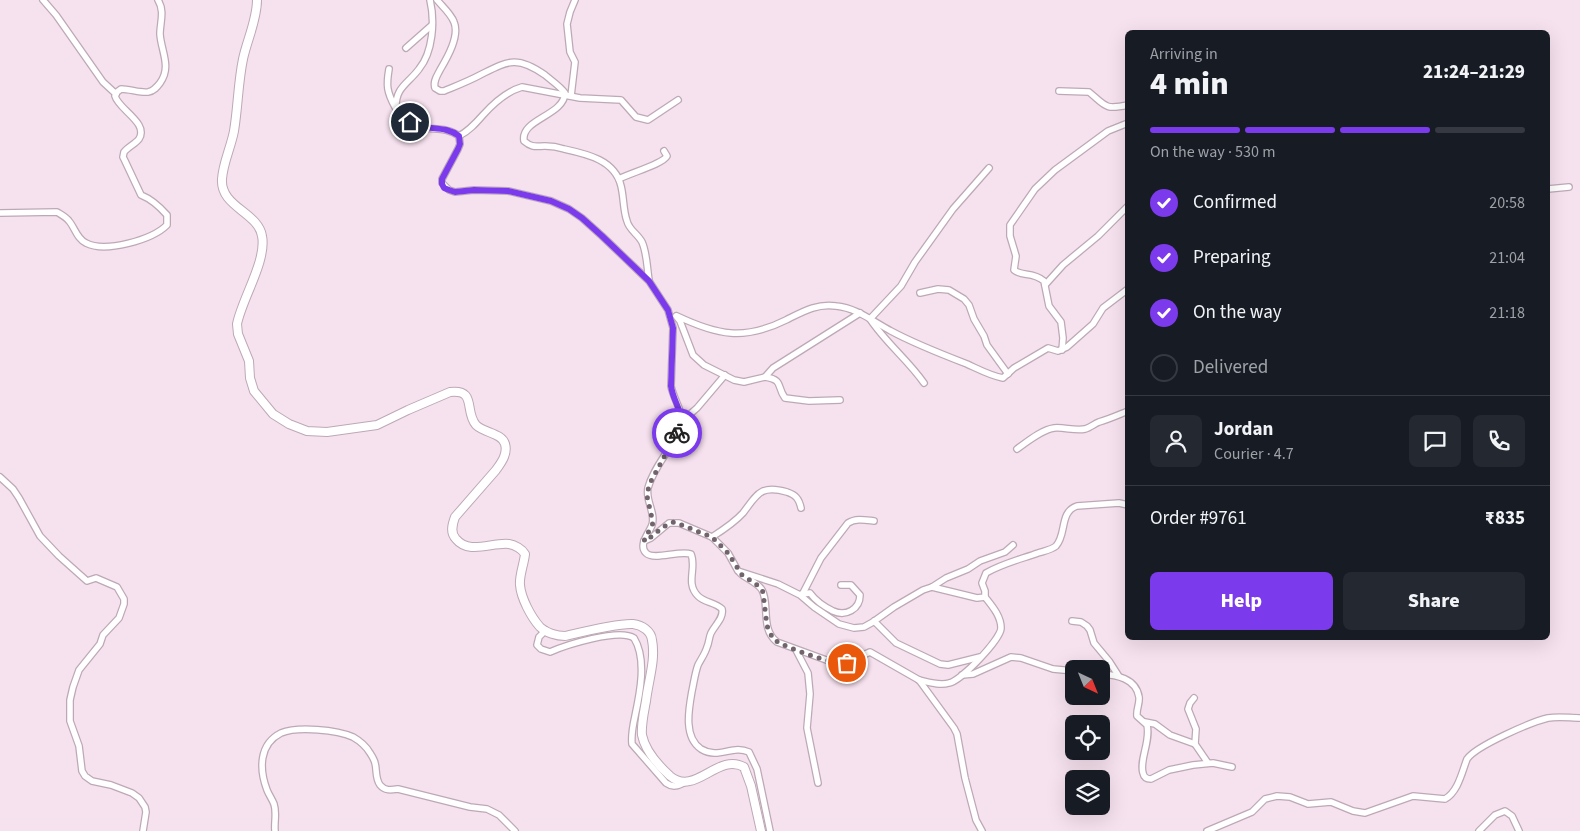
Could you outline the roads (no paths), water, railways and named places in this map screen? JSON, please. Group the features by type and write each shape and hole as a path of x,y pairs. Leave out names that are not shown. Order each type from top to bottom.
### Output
{"street":[{"path":"43,0 56,15 103,82 116,94"},
{"path":"0,213 57,212 65,217 80,239 87,244 99,246 128,244 162,229 166,225 167,215 162,209 141,195 125,161 124,152 138,140 141,136 141,130 139,124 116,100 116,94 121,89 150,92 157,88 163,79 166,58 160,35 162,11 158,0"},
{"path":"257,0 254,20 243,59 234,127 222,180 222,187 225,193 232,202 258,224 263,238 262,251 237,324 238,334 249,361 250,378 254,391 268,409 280,420 307,431 321,432 377,425 450,392 465,394 468,398 474,422 480,428 501,438 506,451 496,470 455,517 452,527 453,536 459,542 470,547 509,544 522,550 525,554 520,581 522,592 541,628 558,636 618,625 634,624 640,625 648,631 652,640 652,654 644,712 643,736 648,749 665,770 674,778 685,782"},
{"path":"396,108 396,97 399,90 419,70 426,58 432,25 430,0"},
{"path":"437,0 453,19 456,31 449,52 434,82 433,86 437,90 444,91 499,65 514,62 529,65 558,86 568,96"},
{"path":"575,0 567,24 570,52 575,62 568,96 549,114 527,128 523,135 524,141 534,147 561,148 592,156 607,164 619,179 627,222 642,243 649,281"},
{"path":"406,48 432,25"},
{"path":"389,69 387,89 389,98 410,122 415,126 447,130 459,136"},
{"path":"459,136 476,124 484,113 516,89 528,87 568,96 621,100 636,117 648,120 678,100"},
{"path":"1059,91 1089,92 1103,105 1109,107 1125,104"},
{"path":"1062,350 1063,338 1060,322 1049,306 1044,281 1038,276 1018,273 1014,270 1016,256 1009,231 1013,220 1035,189 1055,170 1108,132 1125,124"},
{"path":"459,136 460,144 442,179 444,188 455,192 474,190 508,191 539,197 560,205 582,218 649,281 668,310 673,328 671,386 672,394 680,411 681,422"},
{"path":"619,179 663,161 667,156 664,151"},
{"path":"870,319 901,286 914,262 953,208 989,168"},
{"path":"1550,189 1569,187"},
{"path":"1045,285 1125,209"},
{"path":"920,293 938,288 948,290 964,299 969,305 987,345 1008,374"},
{"path":"668,310 702,328 735,333 749,332 774,325 813,307 825,305 850,308 922,346 1002,378 1014,368 1048,348 1058,351 1062,350 1093,324 1103,308 1125,290"},
{"path":"765,376 773,368 860,313"},
{"path":"677,316 697,360 704,365 734,380 744,382 765,376 774,378 786,398 809,401 840,400"},
{"path":"870,319 882,336 907,361 924,383"},
{"path":"725,375 697,408 681,422 649,485 647,496 653,523 644,541 643,549 648,555 652,556 683,552 691,554 692,588 704,601 719,606 722,609 722,616 712,632 696,672 689,708 688,721 690,731 696,744 706,751 722,753 736,748 749,752 757,769 770,831"},
{"path":"1017,449 1053,428 1086,429 1125,411"},
{"path":"0,477 19,498 40,536 59,556 87,581 96,578 117,587 124,599 119,618 103,635 100,644 79,670 70,700 70,721 79,746 82,771 85,776 92,781 111,786 139,798 146,812 143,831"},
{"path":"712,537 735,520 753,498 762,491 782,491 795,496 801,508"},
{"path":"644,541 651,538 669,523 674,522 712,537 728,553 738,571 756,584 763,592 767,626 771,636 777,642 829,661 844,664 870,652 919,680 943,684 950,683 962,675 1000,634 1001,626 998,616 985,598 986,591 982,583 986,573 1000,566 1054,548 1060,539 1065,519 1071,508 1118,503 1125,504"},
{"path":"802,594 821,558 848,523 861,519 874,521"},
{"path":"738,571 802,594 832,620 846,627 854,628 874,621 923,590 968,569 980,561 1005,552 1013,545"},
{"path":"802,594 810,593 834,612 852,611 858,606 860,595 851,585 841,584"},
{"path":"932,587 977,598 985,598"},
{"path":"874,621 896,643 934,662 948,665 980,657"},
{"path":"1072,621 1081,622 1087,626 1094,643 1118,676"},
{"path":"546,630 539,637 537,644 541,649 550,652 574,643 600,637 626,635 634,638 638,646 640,658 641,684 631,739 632,744 670,786 677,786 701,777 728,763 744,768 751,786 761,831"},
{"path":"796,650 808,673 810,694 807,728 818,783"},
{"path":"962,675 973,674 1011,657 1065,671"},
{"path":"1110,675 1126,679 1137,690 1140,698 1137,716 1145,722 1156,724 1170,735 1195,744 1208,763"},
{"path":"919,680 938,704 957,734 965,778 976,820 982,831"},
{"path":"1194,698 1188,709 1196,729 1195,744"},
{"path":"1207,831 1252,812 1265,799 1277,796 1290,797 1308,804 1331,802 1353,811 1365,813 1413,796 1445,799 1455,789 1467,759 1474,752 1520,729 1549,718 1580,718"},
{"path":"1145,722 1148,732 1142,771 1143,775 1148,779 1152,779 1175,768 1208,763 1232,767"},
{"path":"276,831 274,804 264,780 263,753 272,739 280,734 290,730 312,729 345,734 361,742 374,759 377,777 380,784 386,789 398,789 470,807 487,809 499,815 515,831"},
{"path":"1479,831 1495,814 1505,811 1512,816 1519,831"}]}
